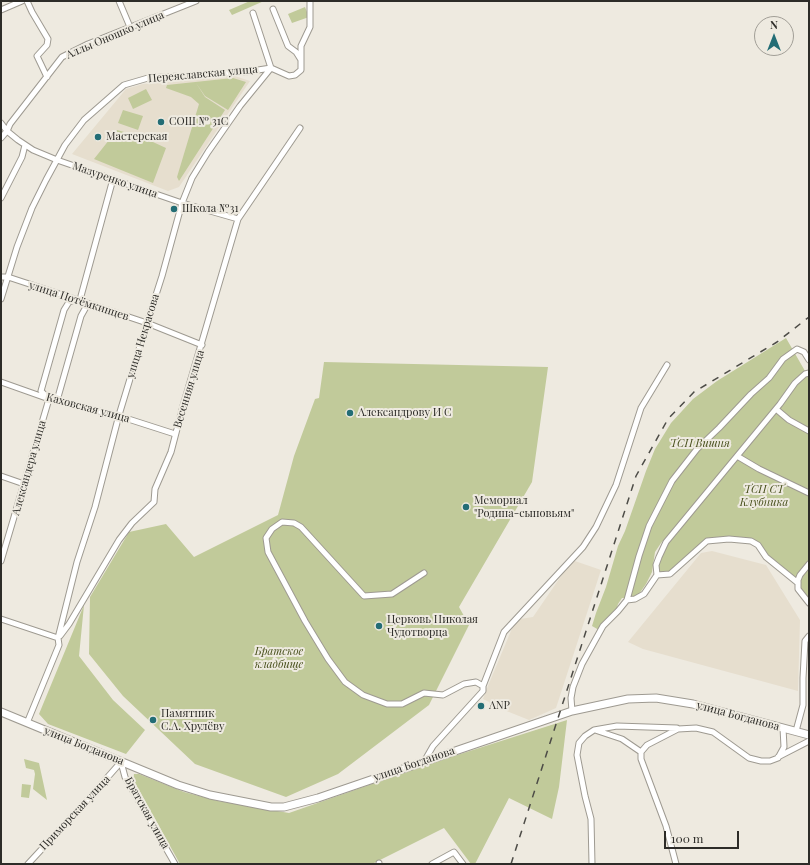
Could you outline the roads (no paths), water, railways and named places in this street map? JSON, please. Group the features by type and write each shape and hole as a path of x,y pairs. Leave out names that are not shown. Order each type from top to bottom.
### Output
{"main road":[{"name":"улица Богданова","path":"2,714 178,786 210,795 271,807 284,807 318,798 426,760 572,712 628,699 656,698 693,704 809,735"}],"street":[{"path":"1,10 22,1"},
{"path":"27,1 48,39 47,45 37,56 48,76"},
{"path":"118,1 130,27"},
{"name":"Аллы Оношко улица","path":"1,138 7,131 10,124 62,57 88,44 196,1"},
{"path":"253,13 272,68 289,76 296,75 301,70 301,46 310,27 311,2"},
{"path":"273,9 288,46 296,52 301,60"},
{"name":"Переяславская улица","path":"1,299 17,247 32,208 56,160 73,133 84,120 124,84 148,78 245,72 272,68"},
{"name":"улица Некрасова","path":"27,723 59,645 58,638 77,562 95,507 119,416 162,276 182,203 192,178 208,152 248,96 272,68"},
{"name":"Мазуренко улица","path":"1,123 7,131 25,145 56,160 182,203 238,219"},
{"name":"Весенняя улица","path":"58,638 69,624 119,540 132,523 154,502 155,489 171,452 238,219 300,128"},
{"path":"1,198 22,157 25,145"},
{"name":"Александера улица","path":"49,399 58,397 81,316 86,308 80,299 113,179"},
{"name":"улица Потёмкинцев","path":"1,277 80,299 202,345"},
{"name":"Александера улица","path":"49,399 41,391 64,310 69,302 80,299"},
{"path":"572,712 571,698 573,687 582,664 603,626 618,611 626,600 649,526 672,481 697,449 751,394 769,378 783,359 797,349 804,352 809,360"},
{"path":"426,760 433,746 483,691 483,686 504,632 583,547 596,527 616,485 641,408 667,365"},
{"path":"626,600 635,599 644,594 657,575 656,565 658,557 666,542 776,409 795,383 805,374 809,373"},
{"name":"Каховская улица","path":"1,382 49,399 119,416 175,434"},
{"name":"Александера улица","path":"1,560 49,399"},
{"path":"776,409 789,420 809,431"},
{"path":"737,456 809,493"},
{"path":"1,476 24,484"},
{"path":"424,573 392,594 364,596 301,527 294,523 282,522 272,528 266,538 268,552 305,621 328,659 345,682 363,696 387,704 402,704 424,693 436,693 443,695 464,684 476,682 483,686"},
{"path":"657,575 670,574 707,541 729,539 751,541 758,545 766,557 798,583"},
{"path":"809,564 800,575 798,583 798,589 809,603"},
{"path":"1,619 58,638"},
{"path":"796,731 803,706 805,641 809,636"},
{"path":"592,864 591,819 577,755 579,743 585,736 594,730 617,726 696,728 713,732 749,758 761,761 770,761 778,758 809,741"},
{"path":"676,864 666,826 641,759 641,752 647,745 678,728"},
{"path":"778,758 784,747 783,728"},
{"path":"594,730 622,739 641,752"},
{"name":"Приморская улица","path":"28,864 122,762"},
{"name":"Братская улица","path":"122,762 125,777 175,864"},
{"path":"432,864 454,852 463,864"}],"railway":[{"path":"511,864 636,476 668,419 694,392 777,342 809,317"}],"place":[{"name":"СОШ № 31С","path":"161,122"},
{"name":"Мастерская","path":"98,137"},
{"name":"Школа №31","path":"174,209"},
{"name":"Александрову И С","path":"350,413"},
{"name":"Мемориал \"Родина-сыновьям\"","path":"466,507"},
{"name":"Церковь Николая Чудотворца","path":"379,626"},
{"name":"ANP","path":"481,706"},
{"name":"Памятник С.А. Хрулёву","path":"153,720"}],"park label":[{"name":"ТСН Вишня","path":"700,444"},
{"name":"ТСН СТ Клубника","path":"764,496"},
{"name":"Братское кладбище","path":"279,658"}]}
